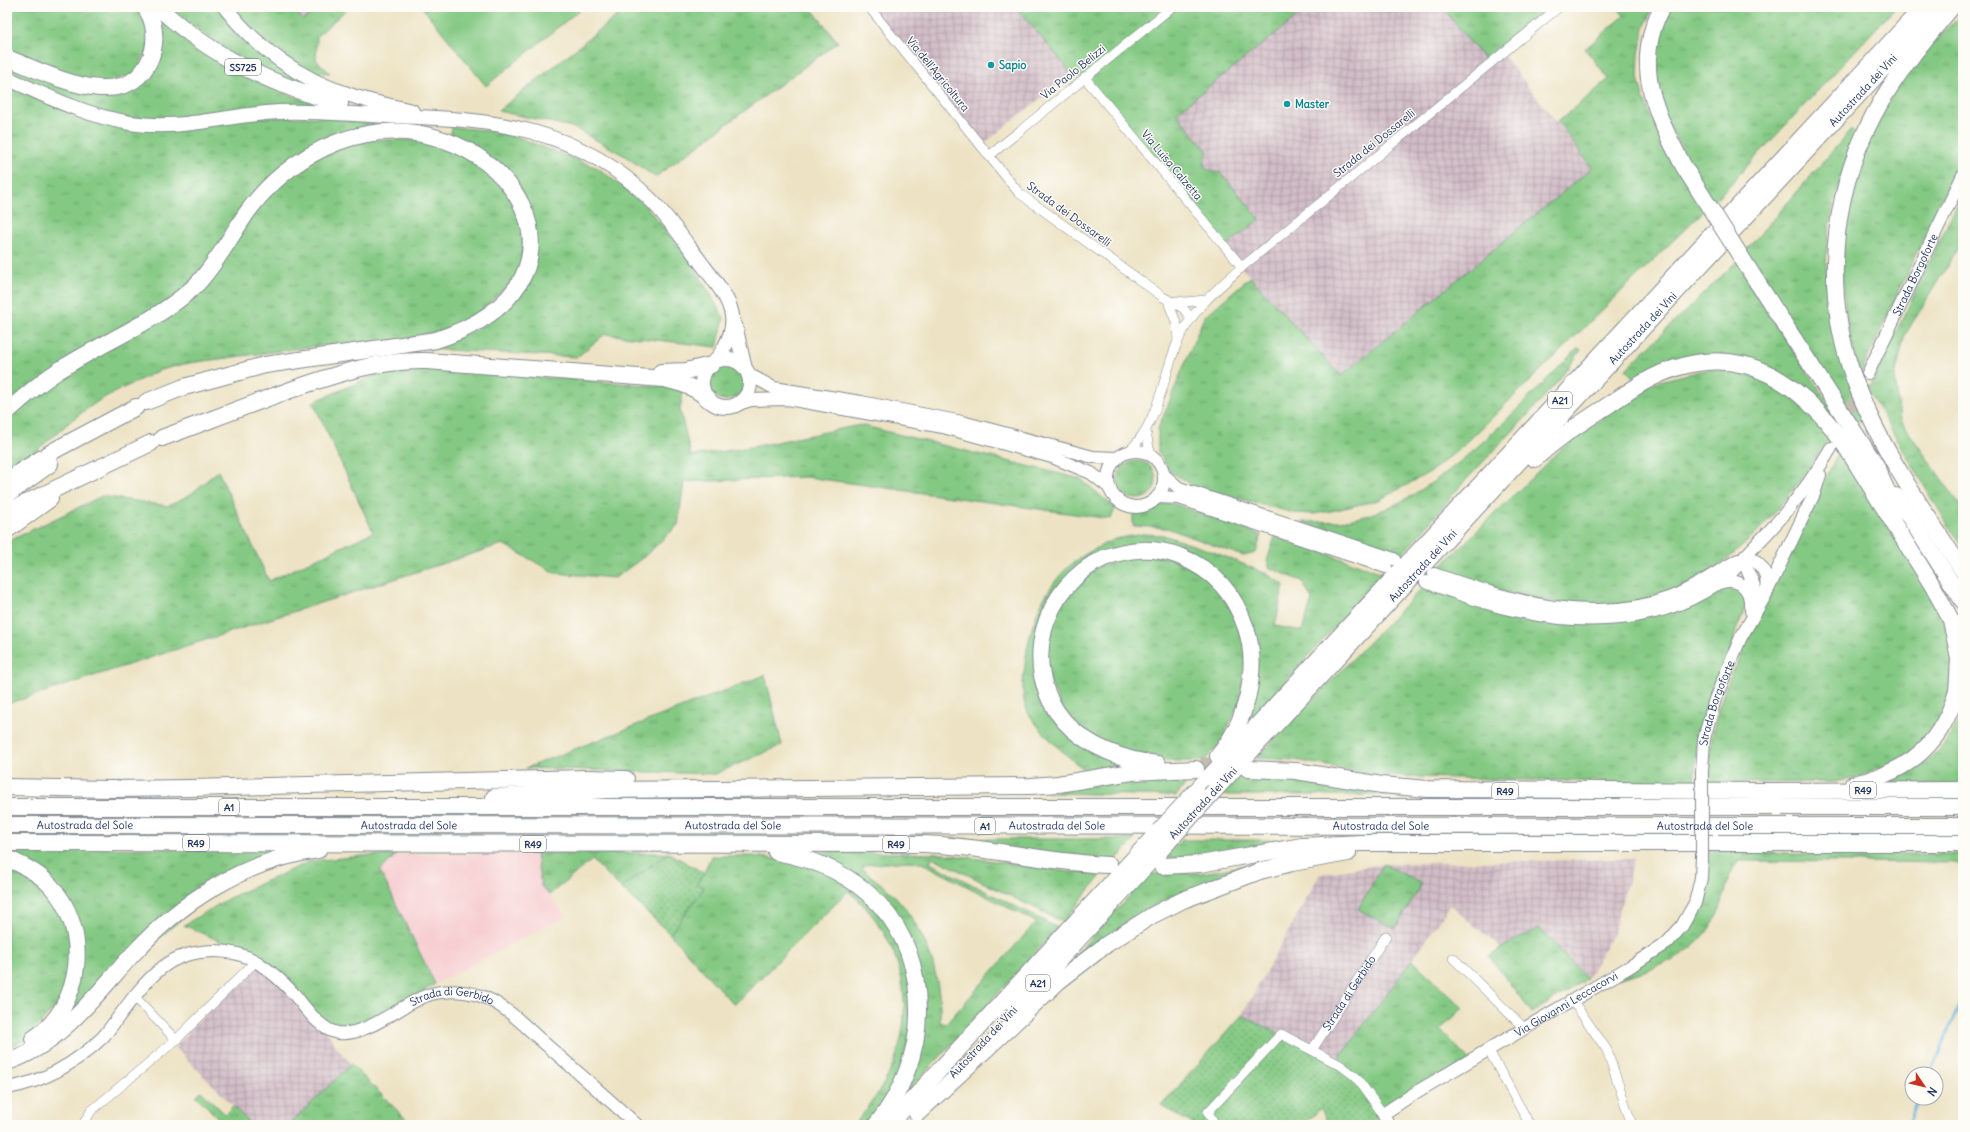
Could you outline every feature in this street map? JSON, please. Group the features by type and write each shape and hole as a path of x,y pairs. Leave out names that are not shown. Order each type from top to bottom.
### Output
{"highway":[{"path":"7,58 87,87 102,89 118,87 141,73 152,54 154,32 153,22 145,7"},
{"name":"SS725","path":"158,7 198,40 245,68 292,89 340,103"},
{"path":"1662,7 1652,31 1649,47 1647,77 1661,121 1684,167 1963,601"},
{"name":"Autostrada dei Vini","path":"1191,791 1923,7"},
{"name":"Autostrada dei Vini","path":"889,1125 1160,838 1214,791 1940,7"},
{"path":"1952,7 1907,63 1881,101 1869,124 1858,149 1848,179 1837,226 1834,274 1835,299 1839,327 1852,374 1886,445 1913,492 1963,571"},
{"path":"7,412 31,390 60,370 144,322 186,293 220,257 240,222 262,194 283,174 310,155 334,144 355,136 392,132 444,140 478,156 501,174 511,186 526,214 531,244 527,264 518,284 511,295 493,312 452,334 408,345 289,361 238,372 184,387 141,405 55,450 7,480"},
{"path":"351,353 430,354 666,372 686,371 712,364"},
{"path":"7,512 157,441 272,397 352,370 393,361 427,361 664,379 687,385 709,400"},
{"path":"1396,595 1464,533 1544,450 1574,427 1644,382 1676,368 1716,361 1743,364 1768,372 1790,386 1811,404 1842,439 1934,588 1951,620 1959,658 1957,694"},
{"path":"7,495 95,430"},
{"path":"1886,445 1914,480 1963,556"},
{"path":"1763,791 1852,784 1881,777 1903,767 1919,755 1933,740 1950,711 1957,694 1963,659 1960,636 1955,618 1921,552 1896,510 1872,458"},
{"path":"7,530 79,477"},
{"path":"391,807 583,790 1031,786 1058,784 1132,772 1198,767 1151,763 1111,752 1094,744 1073,730 1064,720 1052,703 1047,692 1042,671 1041,643 1044,627 1054,603 1063,590 1083,570 1096,562 1124,551 1149,550 1171,553 1196,563 1207,570 1227,591 1242,616 1251,646 1252,661 1244,710 1223,750 1191,791 1160,838"},
{"name":"R49","path":"1248,769 1296,770 1382,785 1428,789 1763,791 1963,790"},
{"path":"7,787 110,789 191,788 587,778 805,787"},
{"name":"Autostrada del Sole","path":"7,807 1963,807"},
{"name":"Autostrada del Sole","path":"7,825 1963,826"},
{"name":"Autostrada dei Vini","path":"912,1120 1160,838"},
{"name":"R49","path":"7,843 385,845 931,844 970,847 1056,862 1109,865"},
{"path":"912,1120 1018,1018 1082,962 1153,915 1183,900 1260,871 1320,857 1371,850 1442,848 1487,843"},
{"path":"1162,866 1200,864 1302,846 1340,844 1963,843"},
{"path":"7,1062 31,1051 68,1024 92,1002 131,956 159,928 184,907 214,888 252,868 291,856 336,848 385,845"},
{"path":"681,845 758,849 795,855 812,860 832,869 856,883 880,904 890,916 899,930 912,958 918,989 918,1027 913,1054 900,1086 876,1125"},
{"path":"7,858 40,876 56,892 64,903 74,928 77,954 77,968 70,993 56,1017 36,1037 7,1052"}],"main road":[{"path":"225,7 244,30 269,52 306,76 350,95 438,118"},
{"path":"7,78 78,109 129,123 182,124 275,112 306,111 349,115 438,118 509,126 540,133 586,152 614,168 644,193 675,228 724,294 733,316 739,351 750,380 748,392 743,400 735,405"},
{"name":"SS725","path":"340,103 361,108 438,118"},
{"name":"Strada Borgoforte","path":"1868,373 1963,176"},
{"path":"733,316 727,345 703,378 702,386 709,400 717,405 726,407 751,400 788,399 942,427 1052,457 1092,473 1110,488"},
{"path":"712,364 728,360 737,362 746,371 774,388 861,402 954,420 1093,457 1117,458 1128,452 1145,452 1158,461 1164,475 1179,488 1390,563 1179,498 1157,497"},
{"path":"1746,556 1673,596 1646,604 1612,609 1579,610 1528,603 1430,578 1510,610 1553,617 1591,620 1624,618 1662,611 1690,600 1728,577 1792,507 1824,461 1831,448"},
{"path":"1117,458 1109,472 1110,488 1114,496 1121,502 1132,506 1149,504 1157,497 1162,490 1164,475"},
{"name":"Strada Borgoforte","path":"1702,857 1702,772 1704,739 1709,718 1741,637 1765,596 1814,494 1824,461"},
{"path":"1746,556 1758,563 1765,572 1767,584 1765,596"},
{"path":"1745,625 1755,595 1754,583 1746,568 1746,556"},
{"path":"1716,584 1732,580 1745,588 1750,603 1745,625"},
{"name":"Via Giovanni Leccacorvi","path":"1383,1114 1488,1049 1631,966 1675,936 1695,903 1701,878 1702,857"},
{"path":"7,1088 42,1078 77,1059 103,1036 135,996 159,970 182,956 208,951 224,952 256,961"},
{"name":"Strada di Gerbido","path":"256,961 280,979 322,1026 336,1032 347,1033 361,1030 430,994 458,992 487,998 518,1020 637,1125"},
{"path":"1383,1114 1389,1125"}],"street":[{"name":"Via dell'Agricoltura","path":"869,7 989,156"},
{"name":"Via Paolo Belizzi","path":"989,156 1172,7"},
{"name":"Strada dei Dossarelli","path":"1146,431 1178,341 1191,318 1206,300 1242,267 1559,7"},
{"name":"Via Luisa Calzetta","path":"1085,78 1242,267"},
{"name":"Strada dei Dossarelli","path":"989,156 1019,193 1168,300 1178,312 1191,318"},
{"name":"Strada dei Dossarelli","path":"1168,300 1177,325 1178,341"},
{"path":"1168,300 1185,302 1206,300"},
{"path":"1128,452 1146,431"},
{"path":"1146,431 1152,456"},
{"path":"1741,637 1745,625"},
{"name":"Strada di Gerbido","path":"1312,1050 1386,936"},
{"path":"1453,958 1524,1028"},
{"path":"83,1125 91,1111 176,1040 256,961"},
{"path":"135,996 176,1040"},
{"path":"1572,1000 1608,1050 1632,1125"},
{"path":"1215,1125 1208,1112 1281,1034 1340,1065 1356,1077 1383,1114"},
{"path":"1488,1049 1530,1125"}],"shaded area":[{"path":"292,7 321,7 303,21"},
{"path":"868,7 1561,7 1503,55 1593,168 1341,376 1241,267 1085,78 1071,74 981,146"},
{"path":"536,853 541,886 566,916 435,984 380,870 396,855"},
{"path":"1634,859 1613,933 1587,979 1539,929 1501,948 1450,905 1412,960 1336,1062 1242,1015 1320,874 1384,864"},
{"path":"257,958 323,1026 339,1050 351,1064 289,1125 252,1125 175,1047"}],"green space":[{"path":"7,7 141,7 151,40 136,73 99,85 7,54"},
{"path":"168,7 221,7 332,93 299,85 229,53"},
{"path":"229,7 292,7 303,20 321,7 349,7 317,36 316,60 330,73 309,72 283,57"},
{"path":"422,7 583,7 486,86"},
{"path":"628,7 810,7 838,42 655,177 625,156 572,127 498,111"},
{"path":"1016,7 1159,7 1164,12 1171,7 1309,7 1176,113 1208,152 1204,161 1205,167 1212,172 1221,173 1260,219 1225,247 1085,78 1071,73"},
{"path":"1442,7 1547,7 1484,59"},
{"path":"1617,7 1653,7 1644,28 1639,54 1638,78 1644,100 1677,173 1691,166 1659,106 1651,51 1668,7 1896,7 1724,191 1462,447 1430,472 1379,500 1314,514 1294,513 1196,487 1171,472 1158,452 1158,429 1204,317 1250,277 1341,376 1592,168 1558,122 1609,79 1585,49 1624,16"},
{"path":"1963,14 1963,154 1860,374 1849,330 1843,287 1843,245 1849,203 1860,163 1877,124 1899,86 1926,49"},
{"path":"160,19 197,47 237,71 279,91 323,106 194,119 139,120 85,108 7,74 7,63 80,90 136,84"},
{"path":"7,84 100,120 324,117 395,127 370,128 339,136 304,153 187,288 7,406"},
{"path":"452,127 512,135 598,168 644,204 691,261 724,318 717,347 605,334 577,357 427,349 480,327 502,311 513,301 522,289 524,195 509,175 492,161 450,139"},
{"path":"1851,130 1857,133 1835,199 1830,222 1826,269 1827,292 1831,315 1861,420 1857,424 1759,269 1746,280 1830,405 1843,435 1816,402 1735,358 1636,382 1626,369 1735,263"},
{"path":"357,140 429,140 489,167 524,220 521,273 469,323 399,341 317,346 189,363 160,370 101,399 73,419 7,476 7,417 35,393 156,320 254,211 303,164"},
{"path":"1963,192 1963,240 1905,335 1895,376 1900,420 1963,509 1963,550 1868,391"},
{"path":"1578,348 1581,350 1555,385 1466,480 1397,558 1302,522 1353,519 1384,509 1415,494 1445,473 1474,449 1530,397"},
{"path":"730,364 739,369 743,375 743,389 739,395 730,400 722,400 713,395 709,389 708,378 713,369 719,365"},
{"path":"404,367 671,387 683,392 680,410 691,456 752,447 860,425 1081,479 1115,508 1111,519 806,477 684,482 678,525 645,556 615,578 555,573 503,544 7,704 7,542 102,496 168,506 191,494 218,471 269,581 373,532 313,402 378,374"},
{"path":"1709,369 1769,379 1823,425 1830,437 1795,487 1776,511 1731,556 1707,574 1680,589 1651,599 1633,603 1595,605 1557,602 1501,591 1438,569 1558,452 1629,398 1655,382"},
{"path":"1840,449 1942,613 1955,665 1947,706 1914,753 1853,779 1831,782 1708,783 1712,736 1724,691"},
{"path":"1133,461 1141,461 1151,466 1155,473 1155,487 1151,494 1141,499 1133,499 1123,494 1121,491 1118,484 1118,476 1123,466 1126,464"},
{"path":"1171,503 1261,535 1256,553 1243,556 1167,528 1133,526 1133,514 1146,507"},
{"path":"1142,534 1163,535 1214,552 1267,574 1284,585 1275,626 1302,631 1312,600 1302,581 1270,568 1267,561 1275,536 1383,573 1256,715 1252,717 1249,715 1256,657 1207,564 1115,551 1042,619 1052,710 1132,768 1087,772 1048,738 1026,708 1023,696 1023,683 1032,627 1038,610 1046,595 1056,580 1068,567 1082,556 1109,542 1116,539"},
{"path":"1130,556 1169,557 1208,577 1235,611 1246,647 1240,702 1221,742 1204,761 1169,761 1147,759 1094,740 1062,711 1047,673 1047,637 1061,603 1098,567"},
{"path":"1724,584 1741,589 1747,604 1736,631 1727,660 1704,713 1697,742 1694,784 1417,777 1372,774 1295,760 1256,758 1422,588 1543,621"},
{"path":"765,675 782,745 715,774 526,768"},
{"path":"1963,708 1963,785 1881,784 1908,774 1932,757 1951,734"},
{"path":"1243,773 1281,775 1404,795 1222,795"},
{"path":"1193,775 1176,796 1047,793 1127,780"},
{"path":"949,839 1135,839 1116,860 1081,860"},
{"path":"1181,840 1320,840 1245,852 1163,860"},
{"path":"7,848 288,849 232,874 50,1035 66,1011 78,925"},
{"path":"1709,850 1789,854 1963,854 1963,863 1739,861 1735,865 1730,876 1721,906 1704,936 1680,956 1666,963 1618,979 1696,914 1706,883"},
{"path":"807,851 945,854 1070,872 1104,872 1063,922 932,857 930,863 1058,928 902,1098 919,1043 906,934","holes":["908,861 922,863 1036,922 946,1024 940,1022 940,1005 935,971 930,955 915,924 895,896 862,869 864,865"]},
{"path":"536,853 669,853 621,888 592,860 549,895 541,886"},
{"path":"669,853 704,873 696,884 704,888 670,934 621,888"},
{"path":"373,855 396,855 380,871 435,984 361,1029 336,1033 257,958 184,925 229,898 311,861"},
{"path":"711,856 753,856 797,862 830,873 880,911 908,961 914,1020 898,1078 868,1125 854,1125 875,1097 892,1067 900,1043 904,1019 904,995 900,971 892,949 881,927 866,908 848,891 734,1005 670,934 704,888 696,884 704,873"},
{"path":"1267,862 1184,891 1144,911 1077,958 1074,956 1150,874 1202,873"},
{"path":"7,863 48,887 72,932 64,998 26,1039 7,1048"},
{"path":"1384,864 1422,884 1395,929 1358,909"},
{"path":"1539,928 1587,979 1532,1013 1489,956"},
{"path":"1412,960 1463,1008 1440,1030 1470,1060 1383,1114 1336,1062"},
{"path":"1242,1015 1341,1064 1383,1114 1366,1125 1328,1125 1321,1108 1304,1125 1195,1125 1161,1106"},
{"path":"351,1064 412,1125 289,1125 343,1072"},
{"path":"201,1091 225,1114 233,1106 252,1125 225,1125 196,1096"}],"waterway":[{"path":"1933,1066 1963,996"},
{"path":"1908,1125 1916,1106"}],"tunnel":[{"path":"1843,426 1868,373"},
{"path":"1200,765 1230,767"}],"place":[{"name":"Sapio","path":"991,65"},
{"name":"Master","path":"1287,104"}]}
